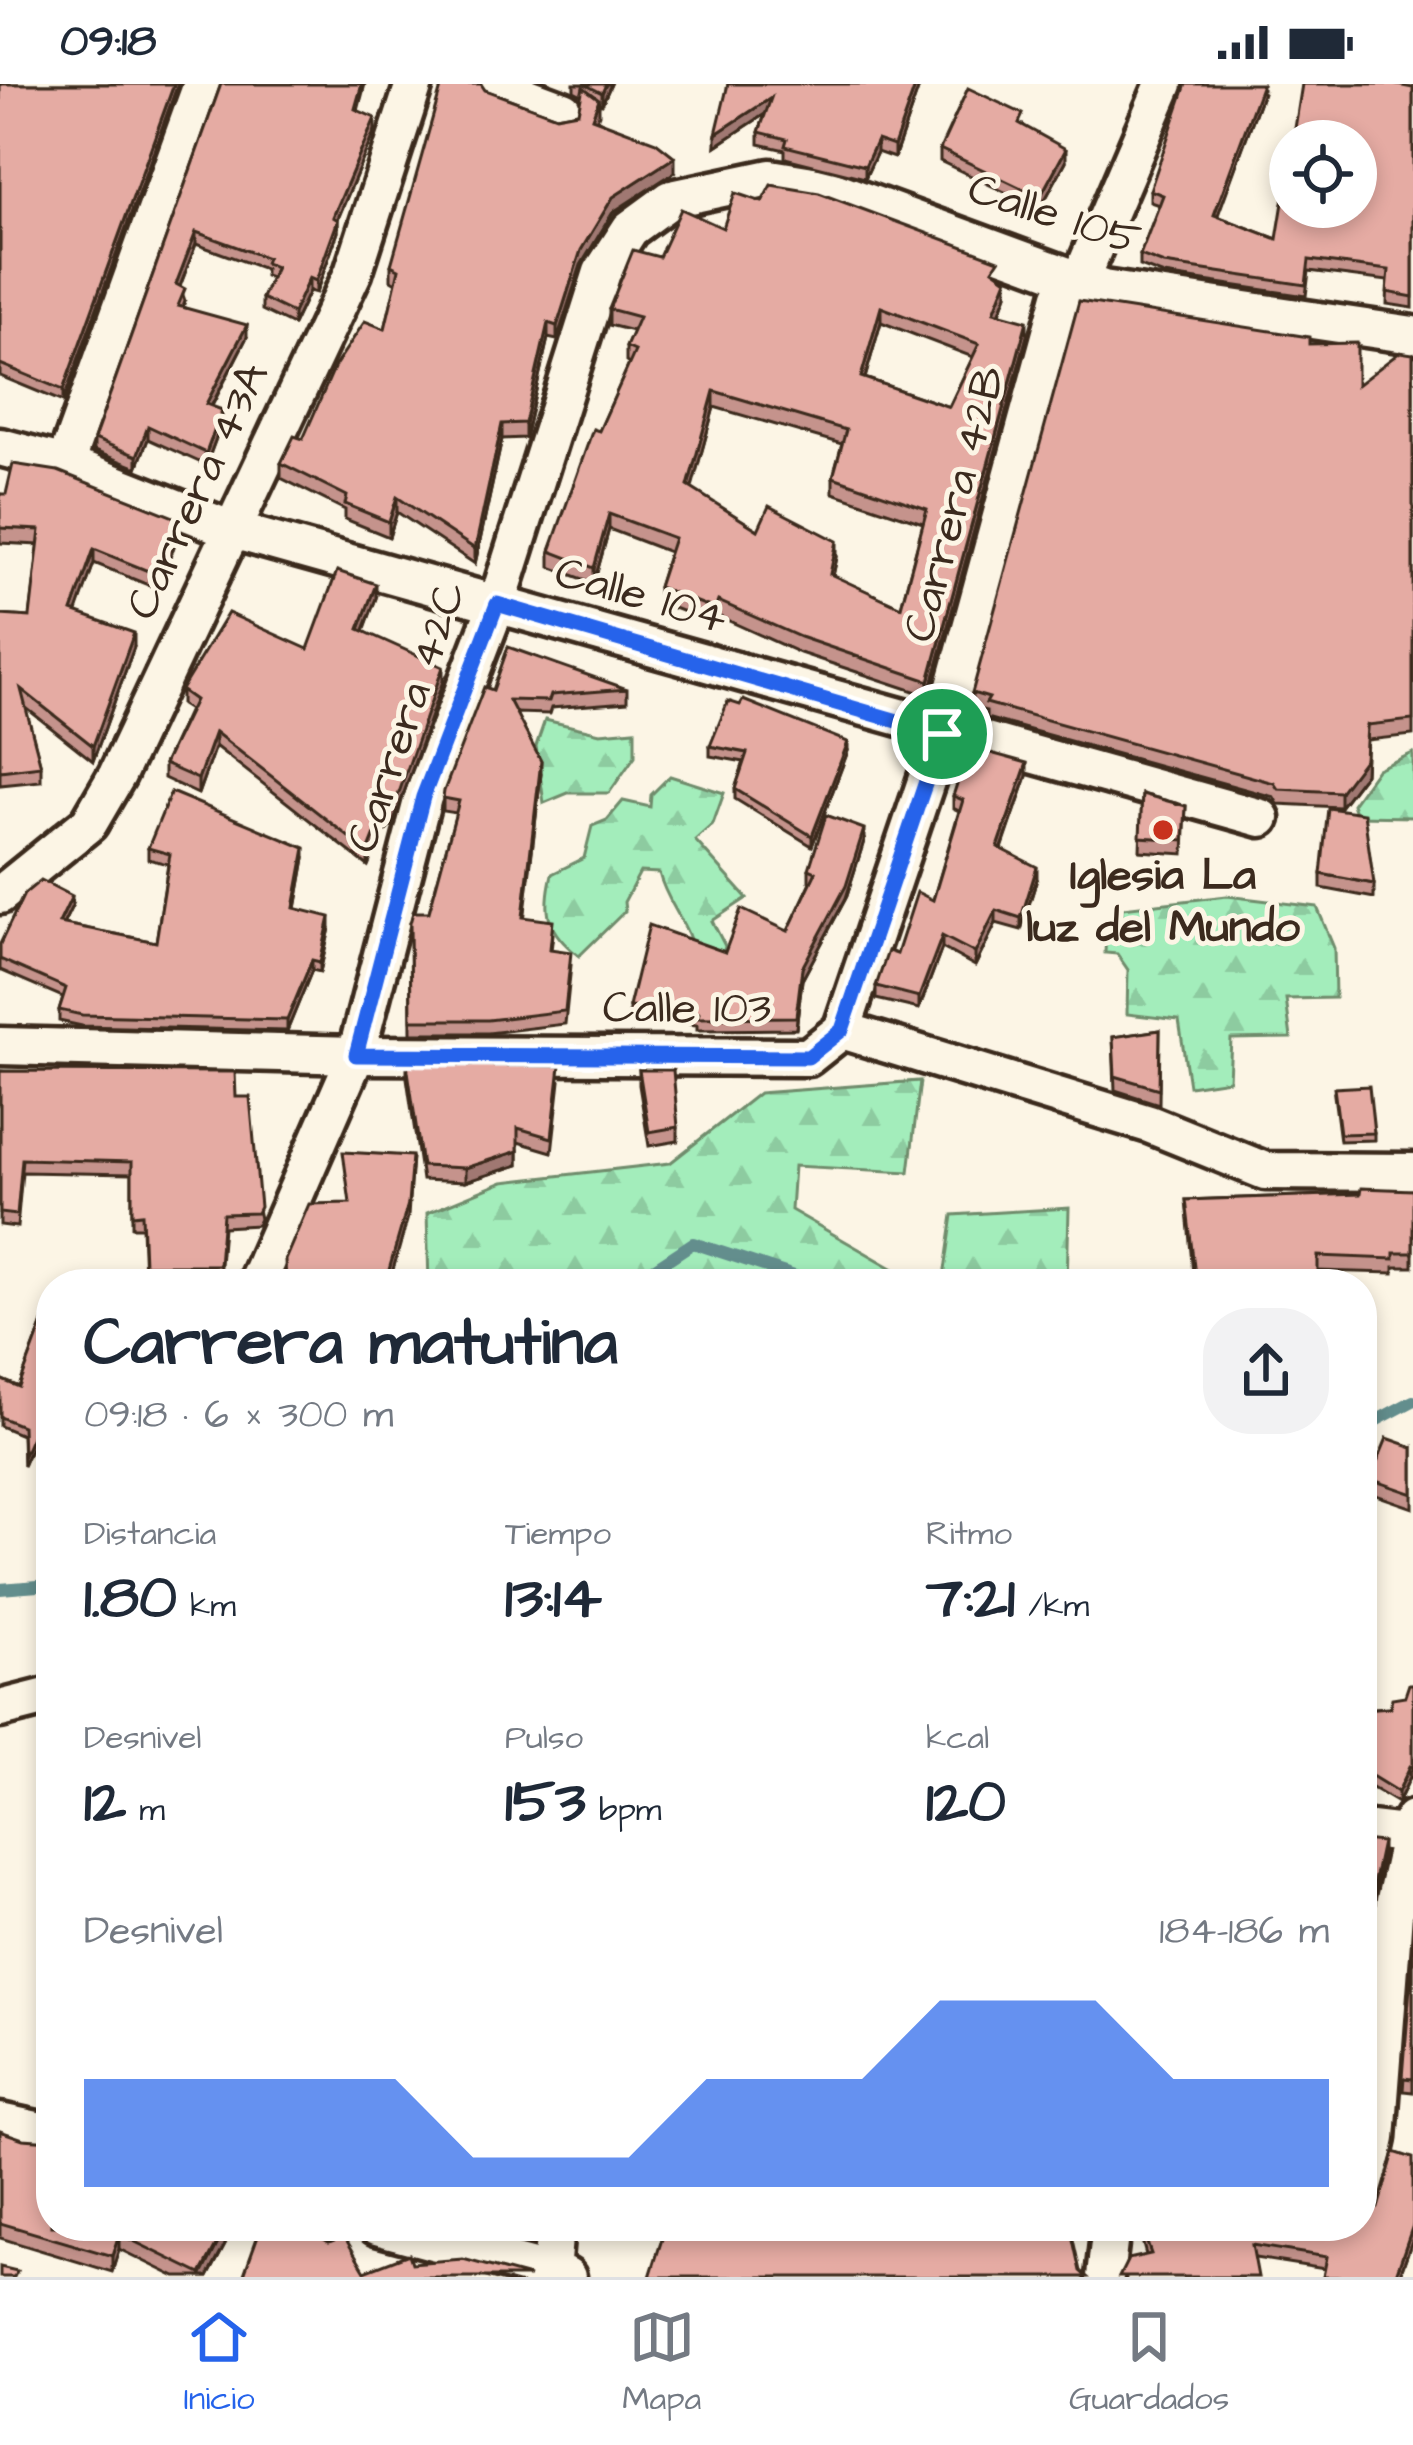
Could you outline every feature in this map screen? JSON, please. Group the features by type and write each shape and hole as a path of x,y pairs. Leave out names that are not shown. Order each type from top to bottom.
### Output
{"street":[{"path":"65,464 202,84"},
{"name":"Carrera 43A","path":"0,895 89,823 353,273 414,84"},
{"path":"493,84 563,110"},
{"name":"Carrera 42B","path":"842,1030 942,734 1061,296 1081,278 1164,84"},
{"name":"Calle 105","path":"671,199 770,178 825,188 1103,289 1413,334"},
{"name":"Carrera 42C","path":"263,1269 356,1055 423,797 497,604 602,272 630,229 671,199"},
{"name":"Calle 104","path":"0,447 65,464 232,530 942,734 1261,818"},
{"path":"842,1030 1149,1124 1265,1171 1413,1172"},
{"name":"Calle 103","path":"0,1046 356,1055 808,1057 842,1030"},
{"path":"0,1709 36,1700"},
{"path":"1377,1829 1411,1829 1396,1900 1377,2138"},
{"path":"0,2122 36,2130"},
{"path":"434,2241 559,2274 556,2241"},
{"path":"1105,2277 1109,2241"}],"green space":[{"path":"545,720 600,733 635,730 635,756 609,793 568,793 544,803 536,746"},
{"path":"1413,753 1413,817 1356,816 1352,804 1377,769"},
{"path":"670,776 724,793 713,824 695,840 747,898 712,921 725,946 722,959 694,960 689,937 659,873 640,872 624,902 625,911 579,956 550,920 552,874 584,858 592,826 607,820 623,801 650,807 651,795"},
{"path":"1227,896 1317,907 1334,948 1335,998 1286,999 1291,1038 1231,1039 1229,1080 1189,1086 1179,1020 1127,1014 1128,970 1117,954 1105,953 1106,932 1122,923 1122,908"},
{"path":"920,1081 909,1172 794,1166 791,1210 894,1269 429,1269 427,1213 503,1182 670,1163 759,1093"},
{"path":"1069,1208 1067,1269 945,1269 953,1215"}],"building":[{"path":"0,84 174,84 63,390 0,364"},
{"path":"221,84 362,84 355,109 375,118 333,217 338,220 316,281 309,278 293,313 262,298 276,267 265,263 267,258 196,232 176,284 185,289 178,306 247,325 206,404 222,410 206,453 148,426 137,456 94,439"},
{"path":"442,84 481,84 485,90 556,116 578,112 583,87 599,99 592,118 656,142 675,157 613,197 581,250 557,326 548,323 525,423 502,424 475,549 397,497 389,522 345,504 347,496 281,463 294,436 303,439 335,366 365,321 385,329 399,269 391,265"},
{"path":"584,84 606,84 602,93"},
{"path":"728,84 916,84 894,146 877,140 865,166 785,146 787,139 759,132 771,98 716,134"},
{"path":"1186,84 1262,84 1214,215 1277,239 1279,228 1377,228 1377,120 1296,120 1302,84 1413,88 1413,297 1387,292 1389,270 1309,260 1306,285 1164,264 1140,255 1163,195 1150,190"},
{"path":"968,88 1023,114 1019,123 1066,149 1040,197 940,149"},
{"path":"771,185 819,193 999,260 993,269 1007,279 994,312 1027,321 929,681 800,637 718,601 715,609 658,587 674,538 609,514 594,568 550,551 593,429 599,431 635,351 626,347 639,317 609,309 633,250 659,257 681,209 723,228 735,193 762,202","holes":["881,307 979,344 949,407 861,377","714,391 846,430 833,477 927,509 901,607 830,574 837,541 769,506 758,530 688,486"]},
{"path":"1079,301 1309,337 1309,344 1357,343 1357,385 1400,352 1413,354 1413,720 1367,725 1365,759 1340,792 1278,789 1274,783 986,703 989,698 972,693"},
{"path":"13,464 58,471 179,519 158,575 94,549 72,611 134,633 93,746 21,689 41,766 0,771 0,615 30,617 40,530 0,528 0,494 6,494"},
{"path":"337,571 376,584 359,629 443,667 393,810 379,824 368,852 215,732 198,779 164,764 195,700 181,690 228,613 308,649"},
{"path":"508,647 627,689 551,695 549,701 509,700 541,761 523,917 553,921 550,949 571,952 565,1011 488,1020 411,1020 410,923 413,912 429,912 459,801 443,798 444,791 484,687 493,690"},
{"path":"743,700 848,742 812,836 735,789 747,753 710,746 728,701 740,705"},
{"path":"969,747 1027,763 998,847 1037,867 1021,918 996,910 975,953 942,936 919,997 876,986 888,951 897,954 917,892 933,900 963,800 953,796"},
{"path":"171,792 305,848 294,908 330,917 320,962 312,960 287,1020 82,1015 59,1010 66,988 0,959 0,944 24,894 41,880 72,896 59,923 156,942 170,854 148,848"},
{"name":"Iglesia La luz del Mundo","path":"1142,794 1186,806 1184,840 1140,837"},
{"path":"1328,808 1364,813 1374,884 1321,874"},
{"path":"826,815 864,829 846,886 802,968 796,1017 697,1018 699,1013 629,1007 649,925 725,952 741,909 788,931 816,872 809,869"},
{"path":"1160,1030 1159,1089 1115,1076 1113,1037"},
{"path":"407,1064 560,1066 552,1138 518,1128 518,1151 465,1168 422,1166"},
{"path":"639,1070 673,1070 678,1127 649,1132"},
{"path":"0,1071 235,1072 236,1097 250,1097 257,1213 223,1214 219,1265 144,1265 142,1214 132,1215 132,1162 22,1159 17,1215 0,1213"},
{"path":"1369,1086 1374,1133 1340,1134 1334,1088"},
{"path":"343,1152 412,1156 408,1204 389,1269 285,1269 309,1204 350,1203"},
{"path":"1361,1188 1413,1190 1413,1253 1394,1253 1394,1259 1318,1256 1318,1269 1194,1269 1186,1200 1360,1194"},
{"path":"36,1341 36,1427 23,1457 22,1426 0,1417 0,1379 19,1387"},
{"path":"1387,1438 1413,1447 1413,1494 1377,1481 1377,1462"},
{"path":"1413,1684 1413,1767 1398,1792 1377,1779 1377,1708 1390,1707 1392,1698 1405,1696"},
{"path":"1413,1947 1413,2079 1403,2078"},
{"path":"0,2131 36,2140 36,2234 0,2223"},
{"path":"1394,2152 1413,2158 1413,2225 1395,2277 1323,2277 1327,2257 1252,2245 1258,2277 1119,2277 1128,2259 1151,2254 1146,2241 1377,2241 1378,2208"},
{"path":"61,2241 117,2241 112,2256"},
{"path":"133,2241 219,2241 201,2274"},
{"path":"256,2241 347,2241 365,2271 409,2254 412,2263 463,2259 529,2277 243,2277"},
{"path":"661,2241 1073,2241 1080,2271 1087,2277 650,2277"},
{"path":"0,2267 17,2271 14,2277 0,2277"}],"waterway":[{"path":"654,1269 693,1243 773,1269"},
{"path":"1377,1420 1413,1401"},
{"path":"0,1589 36,1586"}],"place":[{"name":"Iglesia La luz del Mundo","path":"1163,830"}],"route":[{"path":"497,604 942,734 842,1030 818,1052 808,1057 356,1055 423,797 497,604"}]}
